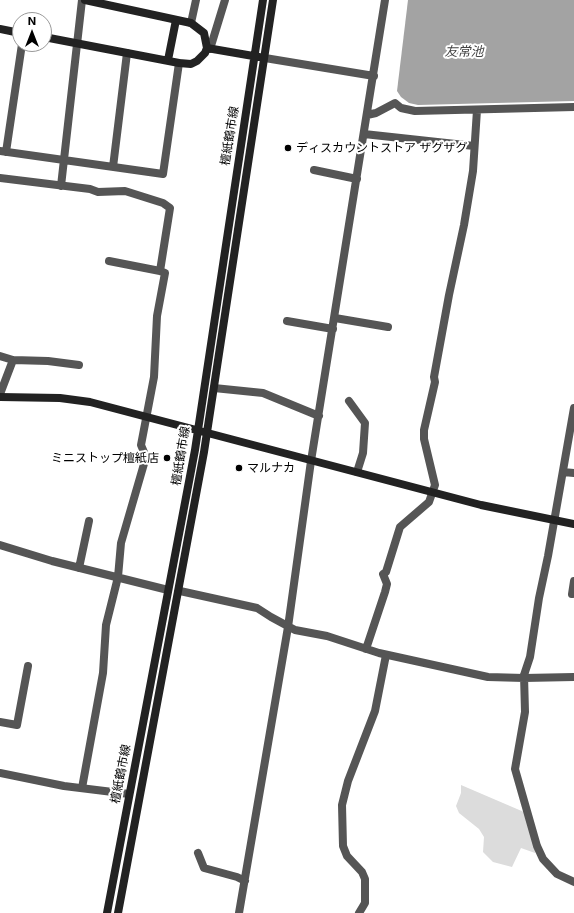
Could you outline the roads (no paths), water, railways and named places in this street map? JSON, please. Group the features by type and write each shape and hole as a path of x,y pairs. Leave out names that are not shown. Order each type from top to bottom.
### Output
{"main road":[{"path":"52,38 191,64 197,61 208,48 204,33 191,23 83,0"},
{"name":"檀紙鶴市線","path":"107,913 195,450 263,0"},
{"name":"檀紙鶴市線","path":"118,913 180,591 207,432 273,0"},
{"path":"168,60 176,20"},
{"path":"0,29 12,31"},
{"path":"208,48 265,58"},
{"path":"0,395 60,398 90,402 312,461 433,491 481,505 574,524"}],"street":[{"path":"61,186 83,0"},
{"path":"191,23 196,0"},
{"path":"208,48 225,0"},
{"path":"239,913 288,627 312,461 385,0"},
{"path":"21,52 3,152 163,174 179,63"},
{"path":"114,167 127,53"},
{"path":"265,58 374,76"},
{"path":"368,115 376,113 395,103 401,108 415,111 574,107"},
{"path":"366,649 386,592 386,584 383,574 386,572 400,527 427,506 435,485 424,440 424,430 435,382 434,377 464,225 473,171 477,110"},
{"path":"364,134 474,146"},
{"path":"314,170 357,179"},
{"path":"0,178 90,189 98,192 125,191 163,203 170,208 160,271"},
{"path":"82,788 103,673 106,625 118,577 121,543 146,457 141,445 154,377 157,316 165,273 109,261"},
{"path":"335,318 388,327"},
{"path":"287,321 333,329"},
{"path":"0,356 13,360 43,360 79,365"},
{"path":"0,395 13,360"},
{"path":"214,388 263,393 319,416"},
{"path":"349,401 365,423 363,453 357,472"},
{"path":"574,408 524,678 525,712 516,759 517,778 543,859 557,874 574,882"},
{"path":"563,472 574,473"},
{"path":"79,568 90,521"},
{"path":"0,545 79,568 168,590"},
{"path":"572,594 574,581"},
{"path":"180,591 257,608 288,627 310,634 326,636 386,655 488,677 574,677"},
{"path":"359,913 365,903 366,879 362,872 347,856 343,846 342,805 348,781 375,711 386,655"},
{"path":"0,722 17,725 28,666"},
{"path":"0,773 82,788 129,794"},
{"path":"198,853 204,868 237,877 245,881"}],"water":[{"name":"友常池","path":"408,0 574,0 574,101 418,105 409,103 401,97 397,91"}],"place":[{"name":"ディスカウントストア ザグザグ","path":"288,148"},
{"name":"ミニストップ檀紙店","path":"167,458"},
{"name":"マルナカ","path":"239,468"}]}
